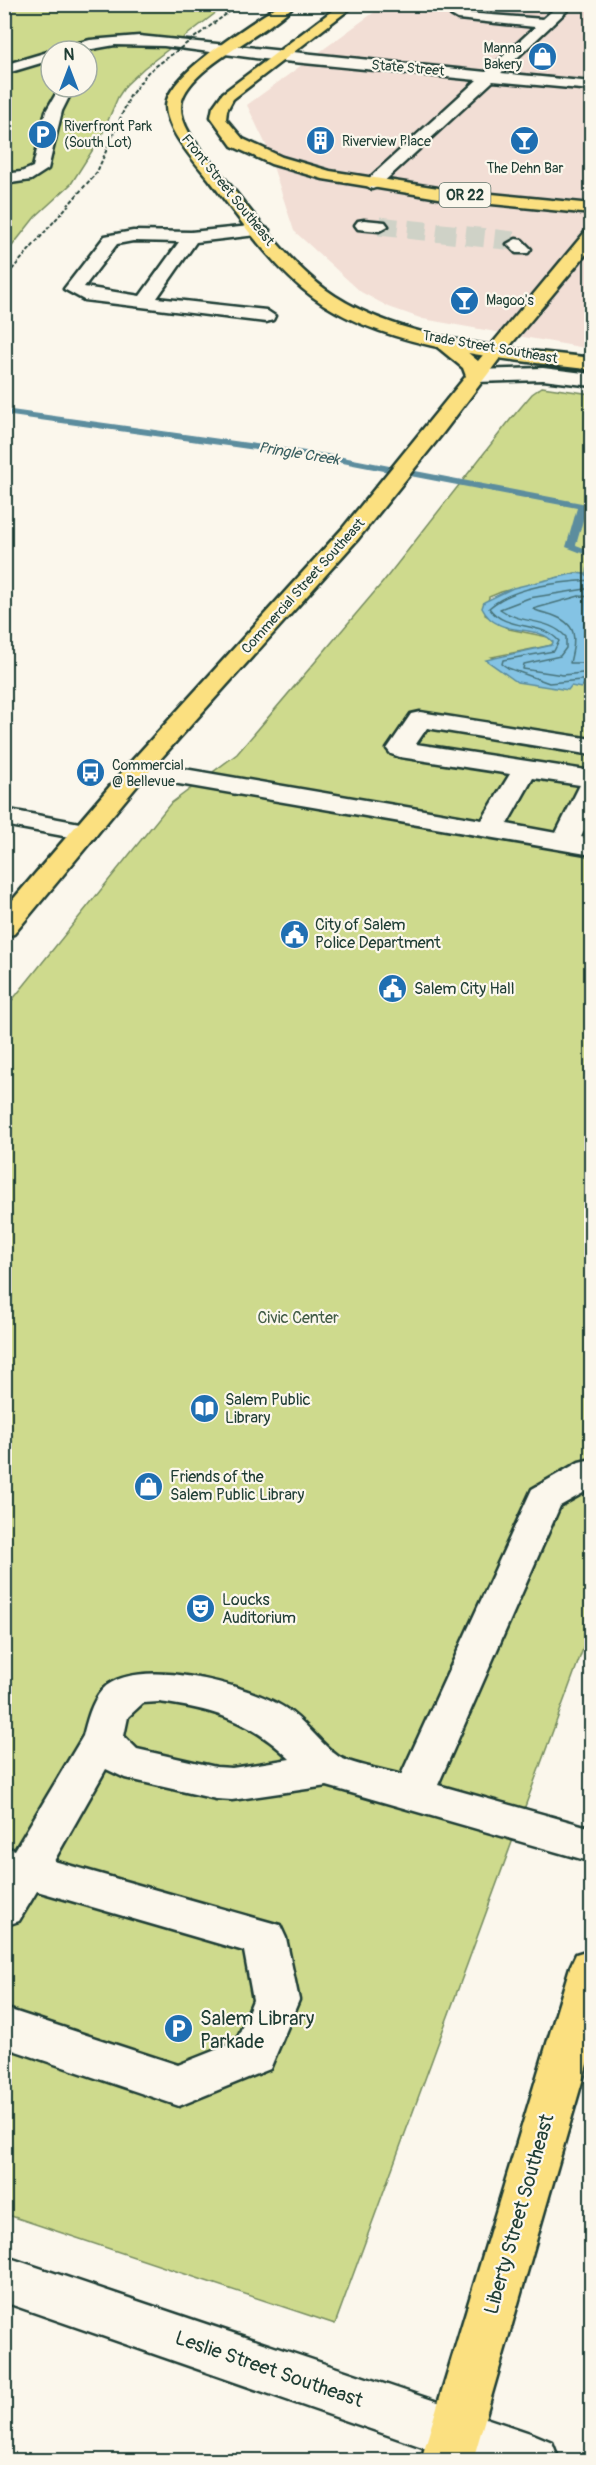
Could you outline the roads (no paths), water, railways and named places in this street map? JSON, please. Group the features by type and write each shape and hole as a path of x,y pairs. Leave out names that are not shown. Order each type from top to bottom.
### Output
{"main road":[{"name":"Front Street Southeast","path":"289,4 184,82 176,96 172,113 179,131 297,273"},
{"name":"OR 22","path":"350,4 228,96 219,108 218,120 228,134 268,160 310,173 372,184 591,208"},
{"name":"Commercial Street Southeast","path":"4,928 138,769 350,534 436,429 496,350 591,236"},
{"name":"Trade Street Southeast","path":"297,273 334,304 378,322 442,341 591,364"},
{"path":"442,341 471,365 476,376"},
{"name":"Liberty Street Southeast","path":"451,2447 591,1967"}],"street":[{"path":"372,184 568,4"},
{"path":"458,15 547,24"},
{"name":"State Street","path":"99,41 130,39 187,44 224,51 591,86"},
{"path":"4,70 39,60"},
{"path":"4,179 25,177 40,169 54,111 61,99"},
{"path":"260,230 191,237 133,236 111,240 73,289 84,295 266,316"},
{"path":"145,302 191,237"},
{"name":"Trade Street Southeast","path":"476,376 543,374 591,380"},
{"path":"591,747 420,719 400,748 591,779"},
{"path":"490,830 526,768"},
{"path":"138,769 591,847"},
{"path":"565,842 591,787"},
{"path":"4,817 85,832"},
{"path":"413,1794 545,1498 591,1471"},
{"path":"4,1908 15,1867 103,1738 105,1720 123,1695 144,1687 168,1686 253,1709 270,1718 327,1770"},
{"path":"103,1738 111,1750 125,1762 216,1783 232,1784 327,1770 591,1845"},
{"path":"4,2027 178,2086 254,2055 276,2000 264,1938 15,1867"},
{"name":"Leslie Street Southeast","path":"4,2279 451,2447 532,2460"}],"water":[{"path":"576,573 591,575 591,687 584,684 581,688 571,686 568,690 517,682 486,660 552,645 553,642 537,633 497,624 482,608 484,602 513,588"}],"waterway":[{"name":"Pringle Creek","path":"4,412 327,457 582,506"},
{"name":"Pringle Creek","path":"582,506 592,508"},
{"path":"582,506 571,547 592,554"},
{"path":"590,574 592,568"}],"tunnel":[{"path":"379,226 514,241 516,244"}],"railway":[{"path":"4,279 97,172 130,96 148,72 240,4"}],"place":[{"name":"Manna Bakery","path":"543,56"},
{"name":"Riverfront Park (South Lot)","path":"43,134"},
{"name":"Riverview Place","path":"321,141"},
{"name":"The Dehn Bar","path":"525,141"},
{"name":"Magoo's","path":"465,300"},
{"name":"Commercial @ Bellevue","path":"91,773"},
{"name":"City of Salem Police Department","path":"294,934"},
{"name":"Salem City Hall","path":"393,989"},
{"name":"Salem Public Library","path":"204,1409"},
{"name":"Friends of the Salem Public Library","path":"149,1486"},
{"name":"Loucks Auditorium","path":"201,1609"},
{"name":"Salem Library Parkade","path":"179,2029"}],"park label":[{"name":"Civic Center","path":"298,1318"}]}
